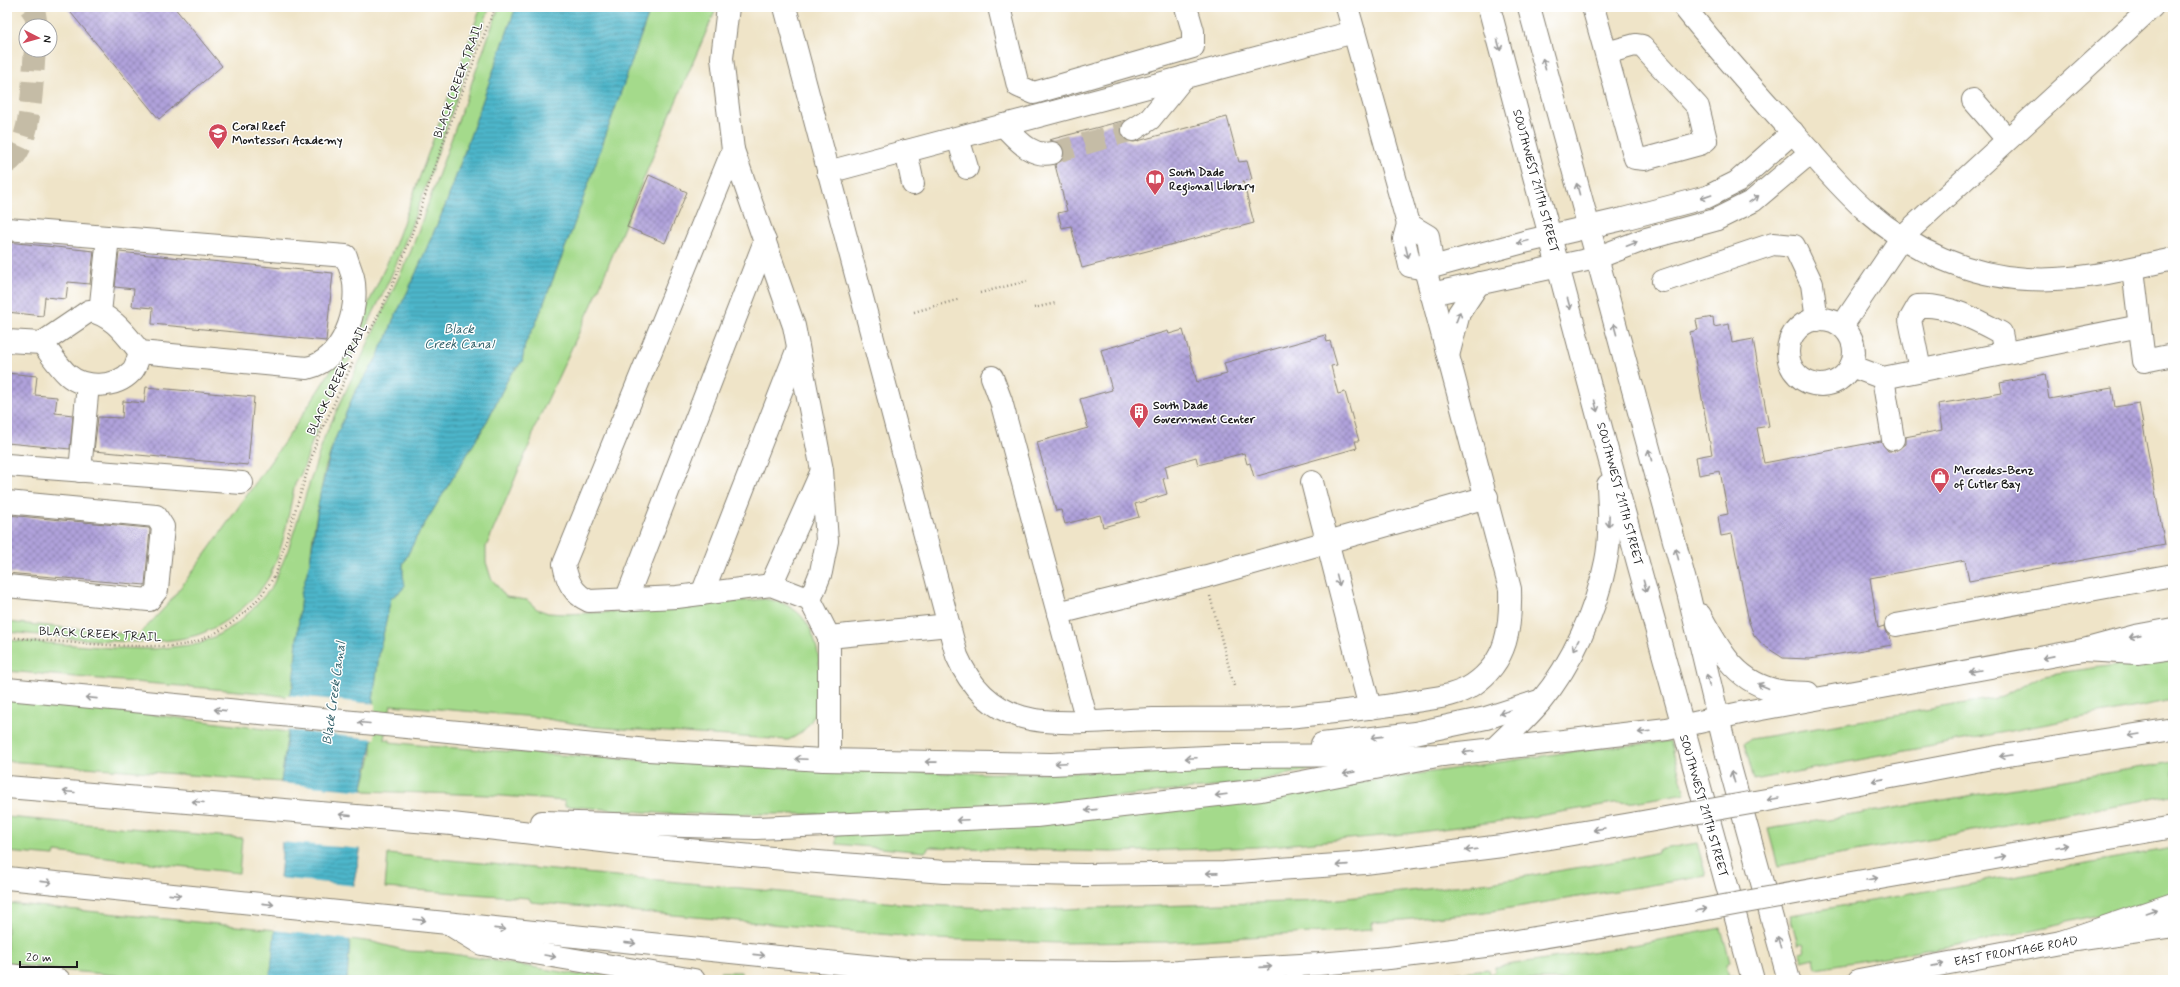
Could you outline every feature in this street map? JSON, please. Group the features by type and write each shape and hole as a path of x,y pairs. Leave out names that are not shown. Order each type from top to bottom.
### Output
{"main road":[{"path":"728,7 722,58 733,150 794,326 822,470 827,542 821,572 810,600"},
{"path":"785,7 949,626 963,670 979,692 989,702 1010,713 1031,720 1087,721 1288,717 1370,708 1451,695 1463,690 1486,673 1506,645 1510,618 1510,589 1487,497 1425,269"},
{"path":"999,7 1018,86 1034,93 1193,47 1193,31 1186,7"},
{"path":"1347,7 1408,224 1404,239 1410,266 1425,269 1453,260 1550,235 1688,202 1725,189 1747,173 1793,132"},
{"name":"SOUTHWEST 211TH STREET","path":"1489,7 1608,454 1753,980"},
{"path":"1529,7 1688,592 1717,718 1789,980"},
{"path":"1593,7 1635,158 1645,159 1700,144 1706,140 1698,106 1642,46 1606,53"},
{"path":"1684,7 1742,76 1867,211 1902,237 1917,246 1950,261 1984,272 2026,279 2067,279 2112,274 2173,260"},
{"path":"1842,326 1902,237 2152,7"},
{"path":"828,172 1354,32"},
{"path":"1133,130 1150,119 1184,77"},
{"path":"1973,100 2007,139"},
{"path":"1003,126 1027,149 1047,155 1052,154"},
{"path":"958,138 967,168"},
{"path":"733,150 564,564 566,576 578,596 589,601 626,600 702,594 771,585 810,600 829,638 829,760"},
{"path":"906,151 913,184"},
{"path":"1432,294 1596,258 1646,239 1715,220 1753,201 1811,152"},
{"path":"7,229 346,256 353,278 354,301 348,329 340,343 318,365 307,368 140,352 117,325 100,313 89,312 42,343 7,341"},
{"path":"100,313 108,237"},
{"path":"626,600 765,241"},
{"path":"1663,281 1773,244 1794,246 1812,284 1817,320"},
{"path":"2133,268 2144,361 2173,355"},
{"path":"1448,355 1459,313 1480,283"},
{"path":"1920,370 1910,320 1918,306 1932,305 1985,324 2001,333 2005,353"},
{"path":"1817,320 1832,321 1842,326 1849,334 1853,344 1854,355 1851,366 1838,381 1828,385 1817,386 1806,382 1798,376 1791,366 1788,356 1789,344 1793,334 1801,326 1817,320"},
{"path":"1851,366 1883,378 2140,326"},
{"path":"42,343 69,376 88,384 99,385 118,381 132,372 140,352"},
{"path":"702,594 798,348"},
{"path":"992,377 1001,401 1087,721"},
{"path":"1883,378 1893,439"},
{"path":"80,470 88,384"},
{"path":"1494,749 1542,700 1580,639 1596,599 1606,560 1609,521 1608,454"},
{"path":"7,465 242,484"},
{"path":"771,585 822,470"},
{"path":"1312,482 1370,708"},
{"path":"1058,613 1207,576 1487,497"},
{"path":"7,502 156,516 163,527 157,590 149,600 7,586"},
{"path":"1896,625 2173,575"},
{"path":"1688,592 1720,651 1731,665 1740,672 1760,685 1771,689 1829,696"},
{"path":"829,638 949,626"},
{"path":"452,824 576,822 756,828 1036,816 1261,790 1442,755 1682,726 1829,696 2083,650 2135,636 2173,629"},
{"path":"2083,650 2137,653 2173,648"},
{"path":"7,689 648,750 829,760 1051,764 1230,756 1442,755"},
{"path":"1230,756 1415,733 1486,718 1542,700"},
{"path":"7,787 452,824 654,846 944,872 1084,875 1224,872 1365,863 1502,846 1812,792 2002,756 2173,729"},
{"path":"7,878 916,971 1114,973 1253,968 1389,958 1493,945 1663,917 2173,827"},
{"path":"2061,942 2173,904"},
{"path":"448,924 482,944 694,980"},
{"name":"EAST FRONTAGE ROAD","path":"1859,980 1877,978 2061,942 2173,926"},
{"path":"7,975 59,980"}],"path":[{"name":"BLACK CREEK TRAIL","path":"366,338 394,283 439,156 495,7"},
{"path":"980,293 1027,281"},
{"path":"914,312 960,298"},
{"path":"1034,308 1056,303"},
{"name":"BLACK CREEK TRAIL","path":"7,637 122,646 171,646 190,643 207,637 238,618 252,606 266,590 276,573 316,443 356,357"},
{"path":"1209,591 1234,686"}],"green space":[{"path":"481,7 490,7 433,167 390,278 342,374 312,442 303,469 295,484 285,532 278,555 269,577 263,586 238,612 218,626 197,635 177,639 130,642 104,641 7,632 7,622 139,635 169,603 292,431 355,333 394,248"},
{"path":"499,7 516,7 446,204 408,291 393,320 387,338 382,344 378,356 354,394 333,444 325,469 313,535 310,562 301,594 293,686 288,697 262,693 7,671 7,640 112,648 154,649 199,644 235,625 252,610 272,587 288,550 324,438 411,251"},
{"path":"651,7 717,7 664,129 595,298 534,429 531,441 486,547 486,562 491,578 506,597 527,600 537,609 548,613 566,614 631,611 764,599 779,602 792,608 801,616 809,626 814,638 818,651 820,680 817,708 810,723 804,730 788,740 594,727 536,717 391,705 384,739 390,740 390,742 428,746 688,763 948,773 1043,773 1232,767 1327,766 1243,784 1054,803 908,814 669,814 565,806 565,801 490,795 364,791 363,787 372,753 373,701 379,654 391,598 400,592 403,579 403,564 416,538 484,427 510,375 522,362 525,344 536,323 572,230"},
{"path":"2173,657 2173,700 1754,780 1744,743 1751,739 2002,697 2043,675"},
{"path":"7,700 133,712 288,732 281,782 7,761"},
{"path":"1670,741 1685,793 1634,802 1614,803 1538,816 1405,834 1257,847 1111,852 929,847 925,852 836,844 836,834 1335,786 1576,751"},
{"path":"2173,762 2173,795 1778,866 1768,829"},
{"path":"7,817 242,838 239,873 55,852 54,856 7,852"},
{"path":"1697,843 1706,876 1486,912 1371,923 1372,929 1171,942 1058,943 935,939 531,902 529,898 385,888 388,854 906,904 1027,910 1320,901 1491,882 1624,860 1658,852 1658,850"},
{"path":"2173,848 2173,898 1983,941 1816,968 1814,958 1802,961 1800,953 1805,952 1803,944 1798,945 1790,915"},
{"path":"7,903 276,930 270,980 166,980 7,965"},
{"path":"1721,928 1730,962 1726,964 1729,977 1734,976 1735,980 1392,980 1488,969 1489,974 1495,972 1495,967 1622,947"},
{"path":"350,939 373,942 407,951 447,953 580,975 581,972 634,980 347,980"},
{"path":"720,972 741,972 742,978 771,980 747,980 718,976"}],"water":[{"name":"Black Creek Canal","path":"516,7 651,7 572,230 536,323 525,344 522,362 510,375 484,427 416,538 403,564 405,585 402,590 391,598 379,654 373,701 373,739 363,787 360,852 354,882 347,980 270,980 282,857 281,782 288,732 288,697 293,686 301,594 310,562 320,494 333,444 354,394 378,356 382,344 387,338 393,320 408,291 446,204"}],"pier":[{"path":"286,695 375,704 375,739 286,730"},
{"path":"279,783 365,791 363,849 280,842"},
{"path":"278,878 356,886 352,940 274,930"}],"building":[{"path":"66,7 174,7 222,66 159,119"},
{"name":"South Dade Regional Library","path":"1227,117 1239,162 1247,161 1252,179 1243,181 1254,223 1082,268 1071,226 1062,228 1058,213 1067,211 1055,165 1063,158 1064,151 1057,142 1049,140 1126,120 1121,130 1122,136 1127,141 1134,142"},
{"path":"649,175 687,192 665,243 627,227"},
{"path":"7,242 94,251 90,284 68,282 66,299 45,297 43,316 7,312"},
{"path":"119,252 333,273 326,341 152,324 153,308 132,306 134,289 115,287"},
{"name":"Mercedes-Benz of Cutler Bay","path":"1713,317 1714,327 1729,324 1732,343 1753,339 1769,426 1757,428 1764,463 1881,441 1888,451 1895,451 1905,444 1905,437 1942,430 1938,404 2002,393 2000,383 2045,374 2049,399 2112,388 2115,407 2139,403 2165,545 1969,581 1965,560 1870,578 1878,628 1884,626 1886,633 1890,636 1892,645 1810,659 1783,658 1763,645 1754,635 1749,622 1732,534 1721,536 1718,516 1728,514 1720,471 1699,475 1696,457 1712,454 1690,332 1698,330 1696,320"},
{"path":"1183,330 1197,382 1227,374 1224,363 1325,335 1327,342 1330,341 1337,365 1331,366 1338,394 1345,392 1359,441 1355,441 1357,448 1254,477 1250,463 1247,464 1244,453 1198,465 1196,457 1165,466 1168,478 1163,479 1167,494 1135,504 1139,517 1103,527 1100,515 1065,524 1061,510 1056,511 1037,442 1088,428 1080,399 1112,390 1101,350 1168,331 1169,334"},
{"path":"7,373 37,376 35,395 57,397 55,413 73,415 70,449 7,443"},
{"path":"146,387 254,397 248,465 94,451 98,417 122,418 123,401 144,403"},
{"path":"7,515 149,528 145,585 7,573"}],"tunnel":[{"path":"30,7 35,14 36,18"},
{"path":"7,163 16,155 22,143 26,128 30,112 34,58"},
{"path":"1052,153 1133,130"}],"place":[{"name":"Coral Reef Montessori Academy","path":"218,150"},
{"name":"South Dade Regional Library","path":"1155,196"},
{"name":"South Dade Government Center","path":"1139,429"},
{"name":"Mercedes-Benz of Cutler Bay","path":"1940,494"}]}
